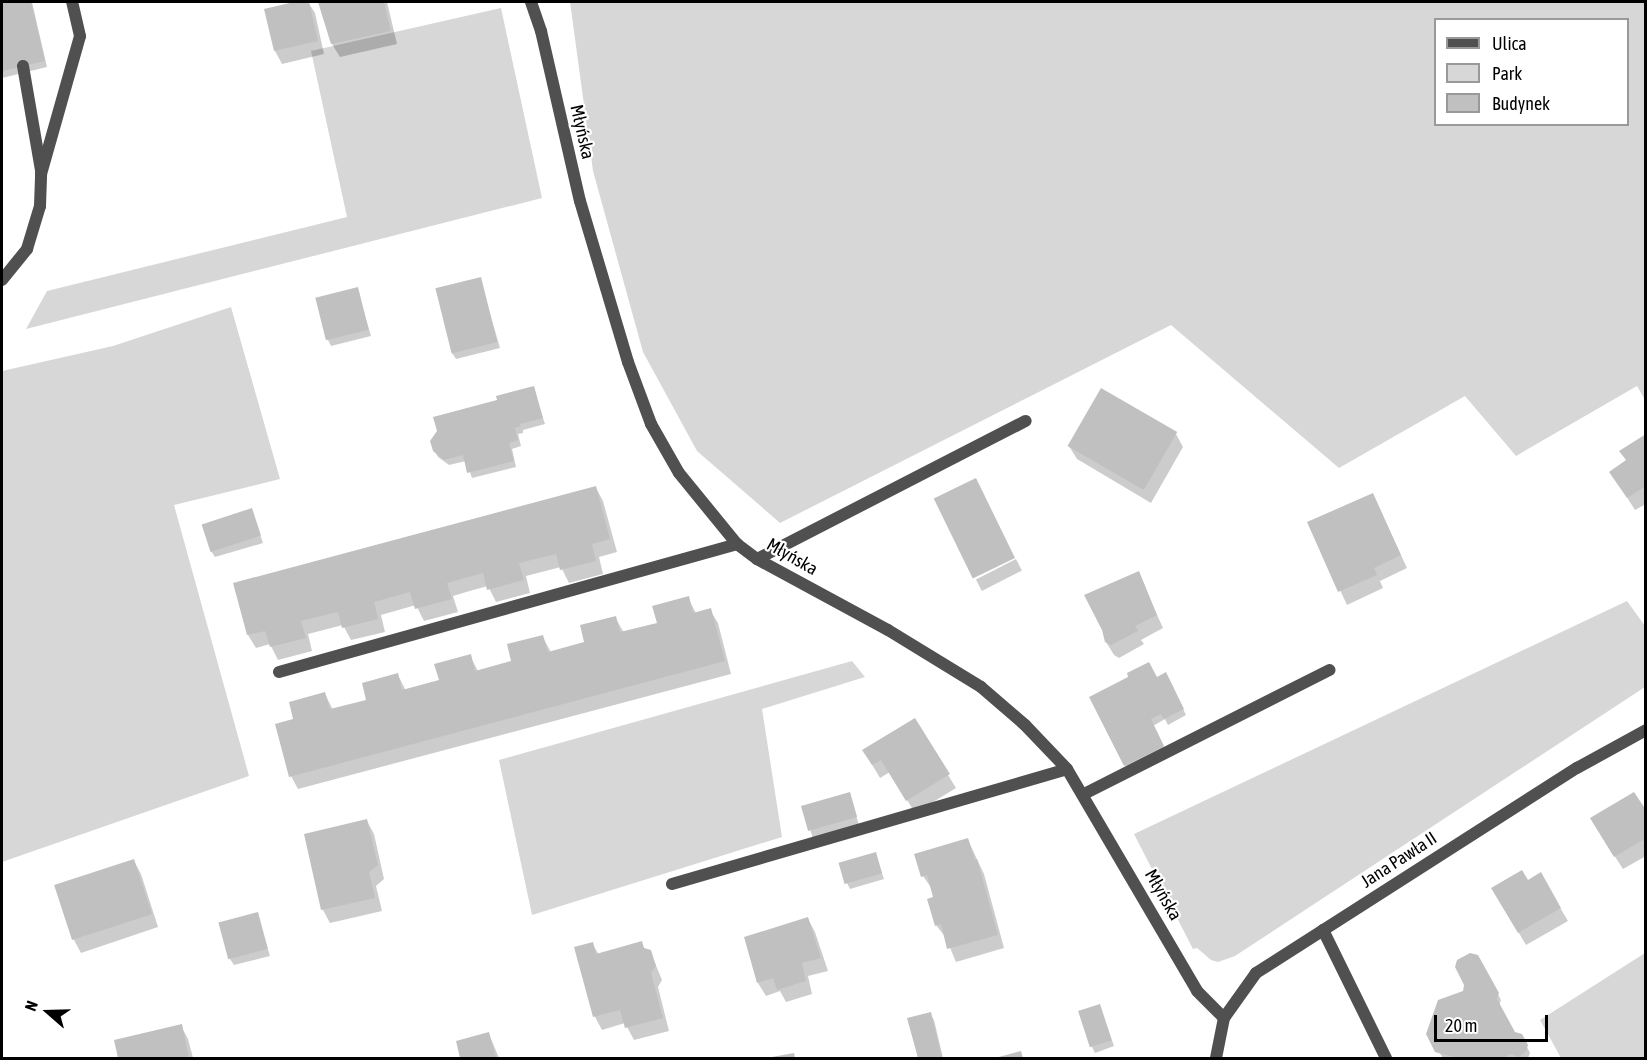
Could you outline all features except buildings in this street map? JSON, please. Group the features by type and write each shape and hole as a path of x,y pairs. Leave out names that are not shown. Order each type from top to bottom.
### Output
{"street":[{"path":"41,174 80,36 72,2"},
{"name":"Młyńska","path":"531,2 541,30 580,201 628,362 651,424 679,473 737,544 758,559 888,630 981,687 1024,725 1067,769 1084,794 1197,991 1224,1017"},
{"path":"2,280 27,249 40,206 41,174 23,66"},
{"path":"758,559 1026,421"},
{"path":"279,672 737,544"},
{"path":"1084,794 1330,670"},
{"name":"Jana Pawła II","path":"1216,1059 1224,1017 1256,973 1576,768 1646,730"},
{"path":"672,884 1067,769"},
{"path":"1323,930 1386,1059"}],"green space":[{"path":"570,2 1645,2 1645,400 1637,386 1516,456 1465,396 1339,468 1171,325 780,523 697,451 643,352 593,171"},
{"path":"501,8 542,198 26,329 47,291 347,217 311,51"},
{"path":"231,307 280,479 174,505 249,776 2,862 2,371 113,346"},
{"path":"1627,601 1645,626 1645,687 1235,956 1218,962 1211,960 1197,948 1193,949 1134,834"},
{"path":"852,661 865,677 762,709 782,837 532,915 499,760"},
{"path":"1645,953 1645,1058 1561,1058 1540,1020"}]}
